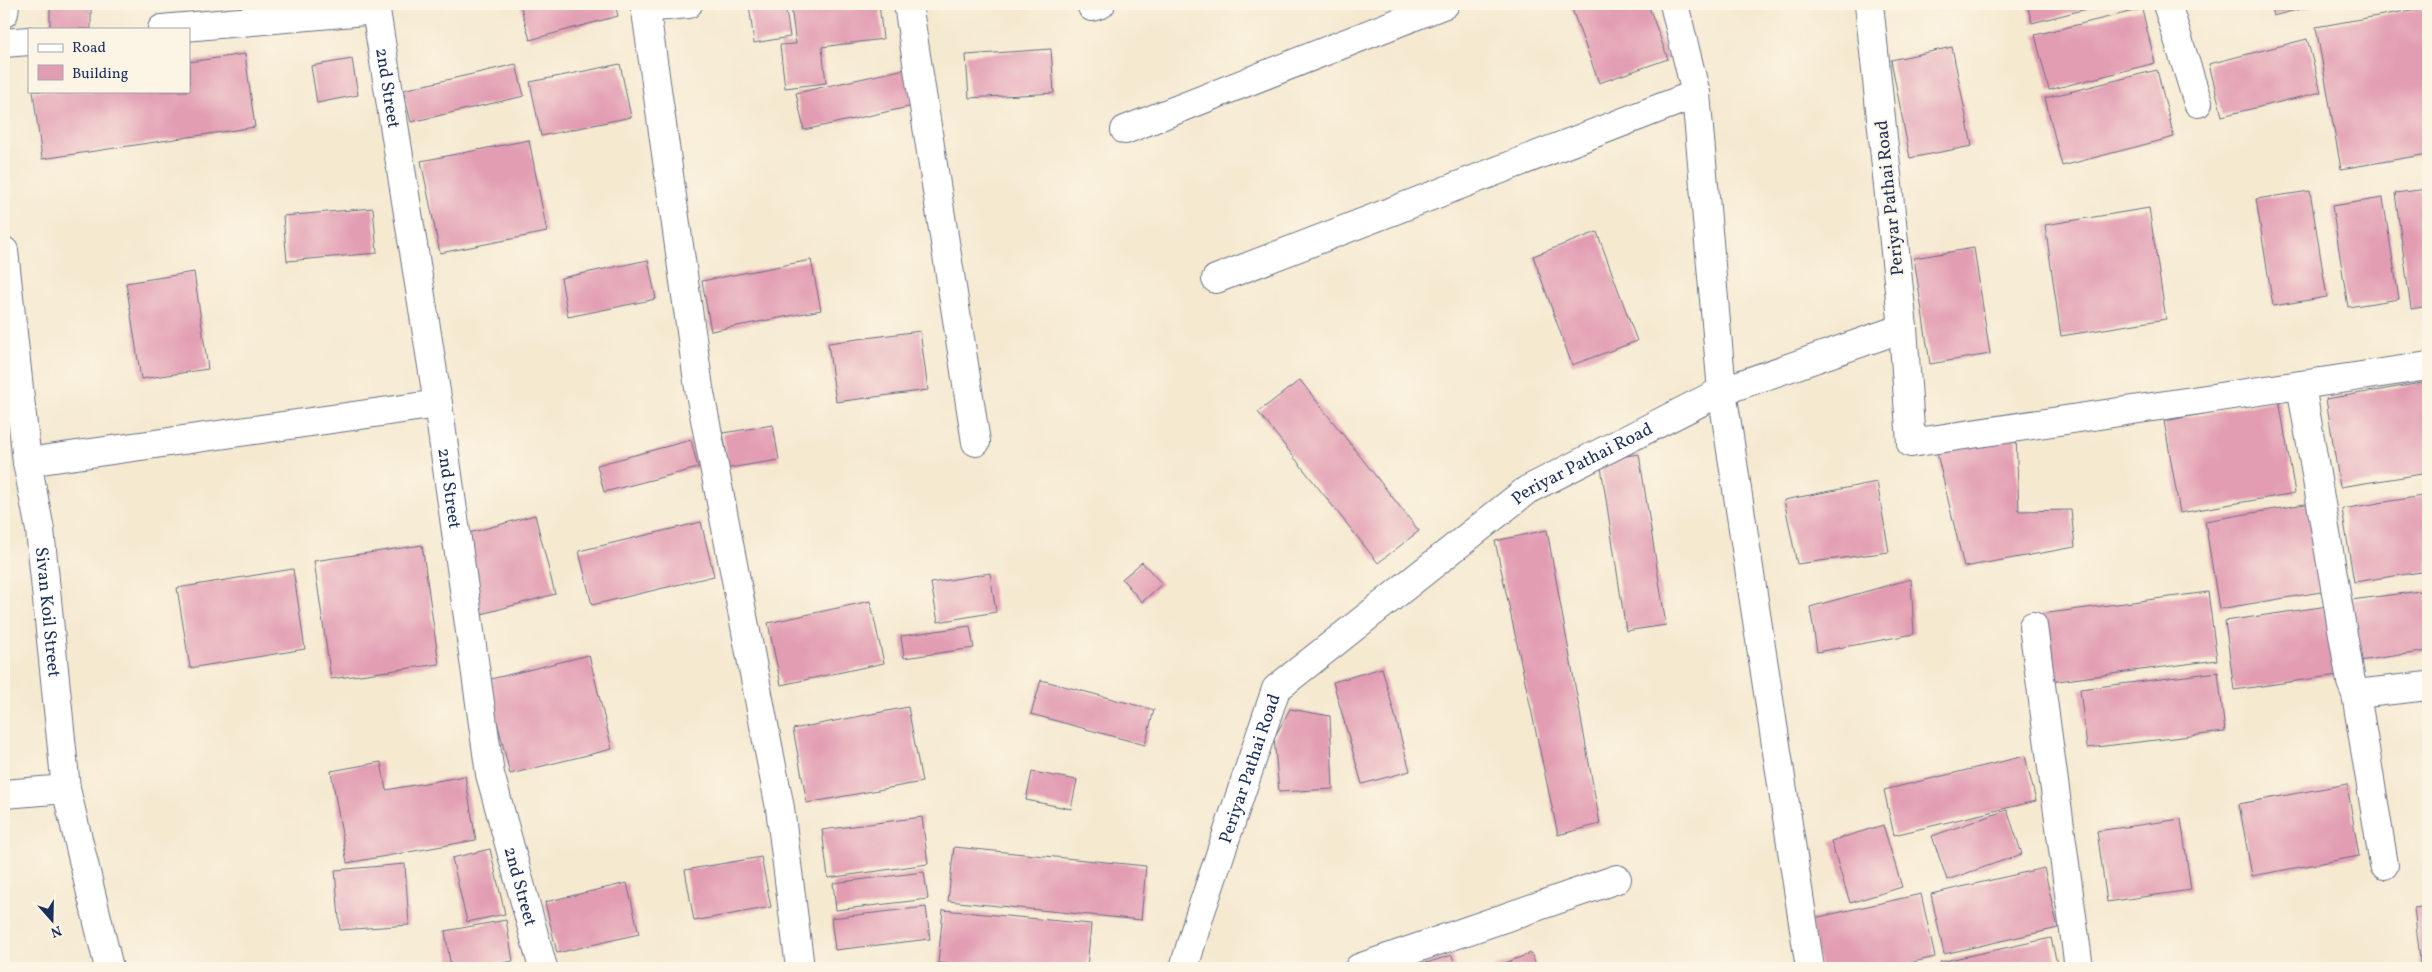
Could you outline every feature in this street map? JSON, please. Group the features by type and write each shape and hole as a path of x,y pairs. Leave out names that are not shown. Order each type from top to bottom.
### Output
{"street":[{"path":"4,13 5,4"},
{"path":"688,4 645,6 699,388 780,808 800,968"},
{"path":"908,4 976,442"},
{"path":"1126,130 1445,4"},
{"path":"1674,4 1696,94 1722,391 1810,968"},
{"name":"Periyar Pathai Road","path":"1184,968 1199,917 1276,689 1527,490 1722,391 1903,328 1869,4"},
{"path":"2167,4 2198,103"},
{"path":"172,28 376,7"},
{"name":"2nd Street","path":"376,7 438,404 490,774 543,968"},
{"path":"4,43 28,41"},
{"path":"1216,279 1696,94"},
{"name":"Sivan Koil Street","path":"4,251 27,462 40,530 66,789 109,968"},
{"path":"1903,328 1911,443 2428,366"},
{"path":"2301,385 2351,682 2356,694 2384,865"},
{"path":"27,462 438,404"},
{"path":"2033,626 2079,968"},
{"path":"2356,694 2428,686"},
{"path":"4,794 66,789"},
{"path":"1359,968 1617,879"}],"building":[{"path":"50,4 91,4 91,28 50,28"},
{"path":"520,4 615,4 618,16 530,40"},
{"path":"749,4 785,4 790,37 754,43"},
{"path":"814,4 879,4 883,39 822,47 826,83 785,88 780,45 796,44 791,7"},
{"path":"1570,4 1648,4 1668,59 1599,83"},
{"path":"2027,4 2106,4 2032,23"},
{"path":"2270,4 2320,4 2273,16"},
{"path":"2428,7 2428,154 2341,169 2316,27"},
{"path":"2142,9 2155,63 2049,90 2035,35"},
{"path":"2307,39 2321,92 2222,116 2209,64"},
{"path":"1952,47 1972,146 1910,158 1891,60"},
{"path":"1051,49 1054,93 969,98 966,55"},
{"path":"245,54 255,127 42,159 33,92 190,92 190,62"},
{"path":"352,59 358,95 317,103 311,66"},
{"path":"516,64 524,96 411,122 403,90"},
{"path":"620,64 631,117 541,136 530,82"},
{"path":"905,69 913,106 804,130 796,93"},
{"path":"2157,70 2174,137 2062,166 2045,98"},
{"path":"529,140 547,232 440,253 421,161"},
{"path":"2428,189 2428,306 2411,309 2395,193"},
{"path":"2310,191 2327,297 2273,306 2256,199"},
{"path":"2383,198 2399,299 2348,307 2332,206"},
{"path":"373,208 377,253 287,261 283,216"},
{"path":"2149,208 2166,319 2061,336 2045,225"},
{"path":"1597,232 1637,341 1572,365 1533,256"},
{"path":"1974,248 1990,354 1930,364 1914,258"},
{"path":"648,260 656,299 568,317 561,278"},
{"path":"811,260 821,310 711,331 702,281"},
{"path":"194,272 208,369 141,379 126,283"},
{"path":"920,331 928,390 836,402 828,343"},
{"path":"1300,380 1419,531 1378,563 1258,412"},
{"path":"2428,382 2428,473 2340,487 2326,399"},
{"path":"2279,400 2295,493 2180,513 2164,421"},
{"path":"773,425 779,460 729,468 723,433"},
{"path":"2016,436 2019,511 2071,510 2075,547 1964,567 1935,445"},
{"path":"691,440 698,468 604,492 597,465"},
{"path":"1639,454 1666,625 1626,631 1600,460"},
{"path":"1877,482 1889,552 1797,564 1784,500"},
{"path":"2428,495 2428,571 2354,582 2342,509"},
{"path":"2311,503 2327,591 2219,609 2205,521"},
{"path":"535,515 555,594 478,615 458,536"},
{"path":"701,522 714,576 592,605 579,551"},
{"path":"1547,530 1600,824 1558,835 1495,541"},
{"path":"422,545 439,664 331,679 314,561"},
{"path":"1142,562 1162,584 1142,602 1122,579"},
{"path":"293,569 305,649 190,668 177,588"},
{"path":"990,573 996,612 938,622 931,583"},
{"path":"1911,579 1914,634 1817,652 1810,607"},
{"path":"2428,590 2428,651 2359,661 2351,600"},
{"path":"2208,592 2217,660 2050,682 2041,614"},
{"path":"870,601 884,663 781,685 768,623"},
{"path":"2328,606 2338,675 2234,690 2225,621"},
{"path":"970,626 974,648 904,658 901,636"},
{"path":"589,655 612,749 510,774 487,680"},
{"path":"1382,668 1410,771 1362,784 1333,682"},
{"path":"2218,672 2225,732 2087,748 2080,689"},
{"path":"1041,680 1154,710 1145,745 1031,714"},
{"path":"908,707 922,782 807,803 793,729"},
{"path":"1290,709 1330,716 1333,789 1279,792 1274,738"},
{"path":"2025,756 2036,801 1894,835 1884,790"},
{"path":"381,762 386,790 465,776 476,840 347,863 331,771"},
{"path":"1032,772 1077,780 1071,809 1026,800"},
{"path":"2347,784 2359,856 2252,876 2239,804"},
{"path":"2007,810 2022,854 1947,880 1932,836"},
{"path":"922,817 928,864 828,878 822,830"},
{"path":"2181,819 2191,890 2107,902 2097,831"},
{"path":"1883,825 1902,887 1850,903 1831,841"},
{"path":"954,847 1146,866 1141,920 948,901"},
{"path":"490,849 505,914 467,922 452,858"},
{"path":"761,857 771,907 694,921 685,870"},
{"path":"405,864 409,925 340,930 335,870"},
{"path":"2044,868 2058,928 1944,954 1931,894"},
{"path":"924,872 928,899 836,910 833,883"},
{"path":"627,883 639,934 557,953 545,902"},
{"path":"1921,894 1935,957 1888,968 1820,968 1810,919"},
{"path":"2428,906 2428,968 2421,968 2414,908"},
{"path":"926,907 930,939 835,950 831,918"},
{"path":"943,910 1091,924 1087,968 999,968 938,963"},
{"path":"506,920 513,961 474,968 451,968 445,931"},
{"path":"2051,938 2058,968 1941,968 1940,962"},
{"path":"1531,953 1537,968 1492,968"},
{"path":"1452,955 1456,968 1410,968"}]}
